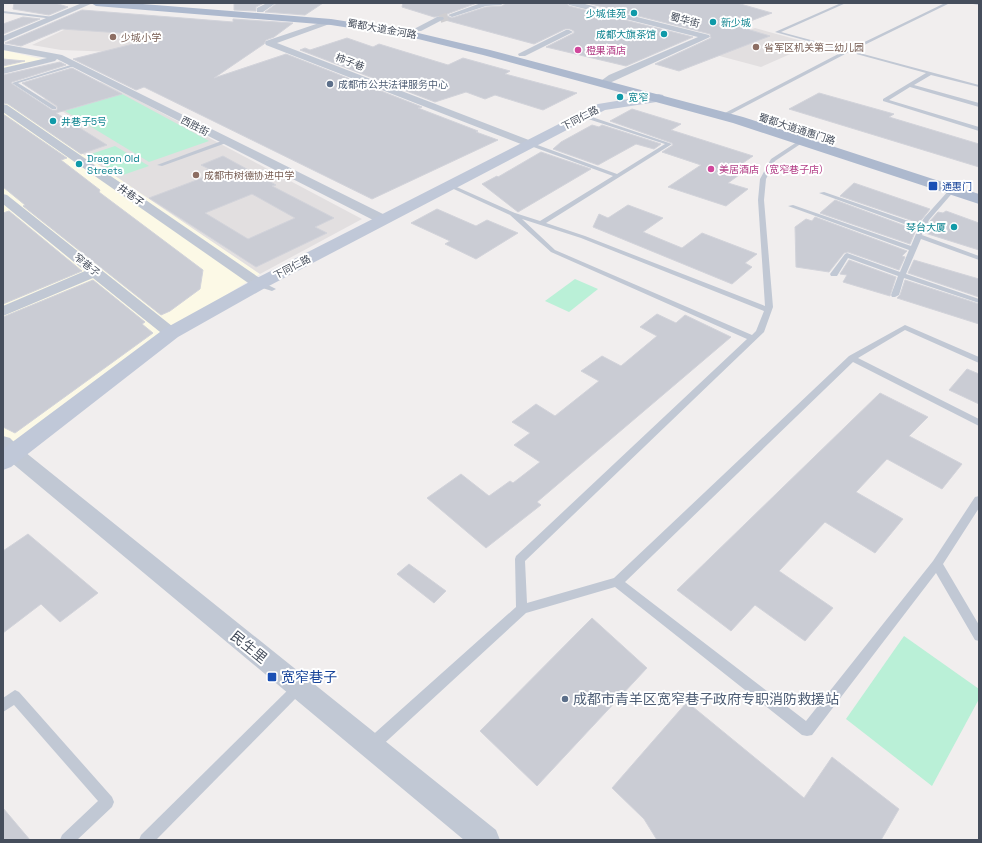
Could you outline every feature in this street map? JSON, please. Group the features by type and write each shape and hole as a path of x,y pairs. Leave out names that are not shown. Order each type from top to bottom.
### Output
{"main road":[{"name":"蜀都大道金河路","path":"96,3 127,7 331,22 382,29 446,42 665,95"},
{"name":"蜀都大道金河路","path":"149,3 323,15 418,29 522,54 608,80"},
{"name":"蜀都大道通惠门路","path":"665,95 979,189"},
{"name":"蜀都大道通惠门路","path":"729,113 802,141 979,199"}],"street":[{"path":"3,39 89,3"},
{"path":"260,10 272,3"},
{"path":"452,15 482,4 501,3"},
{"name":"蜀华街","path":"572,3 706,37 608,80"},
{"path":"418,29 440,19"},
{"path":"661,25 674,20"},
{"name":"柿子巷","path":"331,22 269,43 530,144"},
{"path":"522,54 569,32"},
{"name":"西胜街","path":"3,47 59,57 382,219"},
{"path":"3,71 59,57"},
{"name":"下同仁路","path":"602,107 608,80"},
{"name":"下同仁路","path":"6,452 171,333 266,286 382,219 602,107 665,95"},
{"name":"井巷子","path":"3,107 266,286"},
{"name":"窄巷子","path":"3,198 171,333"},
{"path":"3,311 95,272"},
{"name":"民生里","path":"6,452 299,687 486,840"}],"lane":[{"path":"844,3 777,32 979,86"},
{"path":"729,113 848,51 948,3"},
{"path":"974,3 979,4"},
{"path":"3,12 54,18"},
{"path":"54,108 14,82 76,66"},
{"path":"930,73 885,100 979,129"},
{"path":"909,85 979,105"},
{"path":"541,223 669,144 584,116"},
{"path":"522,609 520,559 760,332 768,310 767,268 761,200 763,179 773,160 802,141"},
{"path":"160,166 227,142"},
{"path":"530,144 618,176"},
{"path":"448,185 512,214 583,236 768,310"},
{"path":"895,295 926,219 952,190"},
{"path":"822,193 922,228"},
{"path":"791,206 913,250"},
{"path":"512,214 553,251 753,339"},
{"path":"919,236 979,258"},
{"path":"834,274 847,255 979,301"},
{"path":"371,746 522,609 617,582 852,358 905,327 979,360"},
{"path":"852,358 979,423"},
{"path":"617,582 807,730 937,564 979,500"},
{"path":"937,564 979,636"},
{"path":"146,840 299,687"},
{"path":"3,706 15,696 107,802 67,840"}],"shaded area":[{"name":"少城小学","path":"85,20 210,28 115,52 61,50 32,45"},
{"name":"省军区机关第二幼儿园","path":"755,28 813,44 761,67 697,50"},
{"path":"3,50 50,61 3,73"},
{"name":"成都市树德协进中学","path":"101,82 136,99 362,219 260,274 49,131 79,122 43,99"},
{"path":"3,100 260,274 153,340 3,455"}],"green space":[{"path":"122,94 209,141 149,162 65,111"},
{"path":"115,146 149,166 120,176 88,155"},
{"path":"575,279 598,289 569,312 545,301"},
{"path":"904,636 979,689 979,699 932,786 846,719"}],"building":[{"path":"14,3 55,3 68,7 49,15 13,9"},
{"path":"234,3 264,3 256,7 256,11 234,10"},
{"path":"277,3 323,3 305,15 265,12"},
{"path":"403,3 477,3 447,14 447,16 452,18 486,7 502,6 506,3 567,3 569,6 693,37 626,66 546,47 574,33 574,31 570,29 565,29 534,44 445,20 443,16 434,17 402,7"},
{"path":"587,3 737,3 772,13 737,26 770,36 679,71 655,64 711,38 710,34"},
{"path":"82,10 233,22 233,19 293,23 274,37 266,40 264,44 214,78 286,54 422,107 418,108 498,140 372,199 144,87 136,90 73,59 165,36 62,29 21,46 5,43"},
{"path":"23,17 40,19 3,34 3,24"},
{"path":"347,38 373,47 379,44 448,65 463,58 510,71 505,74 577,93 543,110 495,95 485,99 466,92 435,102 300,50 305,48 310,50"},
{"path":"3,59 25,61 3,66"},
{"path":"60,62 66,65 11,83 52,110 57,110 57,106 22,83 72,68 122,94 56,113 107,145 81,154 8,104 3,103 3,75"},
{"path":"819,93 894,114 889,117 979,144 979,167 789,109"},
{"path":"632,109 681,124 671,130 753,156 730,172 739,175 728,183 748,189 726,206 668,187 701,165 662,152 673,145 672,143 610,121"},
{"path":"3,114 67,158 61,160 100,190 99,192 203,270 200,289 170,311 161,315 23,206 25,205 3,187"},
{"path":"592,125 599,127 602,125 661,144 654,149 636,144 598,165 553,149 561,142"},
{"path":"541,152 591,169 518,212 482,184 497,176 498,177"},
{"path":"223,156 276,185 272,186 334,218 315,227 327,233 256,267 149,198 210,175 204,171 209,169 201,165","holes":["252,194 295,218 248,239 205,213"]},
{"path":"854,183 930,209 919,223 840,196"},
{"path":"835,200 916,230 910,244 820,213"},
{"path":"628,205 663,218 643,232 682,248 702,233 757,254 745,263 752,267 732,284 593,227 599,214 608,218"},
{"path":"437,209 476,226 487,220 518,233 476,259 445,244 450,241 411,223"},
{"path":"9,211 82,271 3,304 3,213"},
{"name":"琴台大厦","path":"946,211 979,223 979,250 925,233 930,221 938,212 943,213"},
{"path":"815,217 907,251 902,256 905,257 899,270 848,252 844,253 829,272 796,267 795,227 806,219 812,221"},
{"path":"849,260 896,277 890,296 843,282 847,275 840,274"},
{"path":"914,260 979,279 979,297 908,273"},
{"path":"93,280 145,322 142,324 153,333 15,433 3,427 3,317"},
{"path":"905,280 979,304 979,324 897,298 900,295"},
{"path":"657,314 676,323 685,315 731,337 537,502 541,505 486,548 427,498 461,474 489,496 510,481 513,483 540,462 514,445 530,433 512,422 536,404 555,416 599,381 581,371 602,356 621,366 657,336 640,327"},
{"path":"967,369 979,374 979,404 949,390"},
{"path":"880,393 928,417 909,436 962,464 942,489 887,459 856,492 903,519 875,553 825,522 779,571 833,608 805,641 755,605 731,631 677,590"},
{"path":"28,534 98,593 60,622 41,604 3,633 3,551"},
{"path":"409,564 446,591 434,603 397,574"},
{"name":"成都市青羊区宽窄巷子政府专职消防救援站","path":"592,618 647,668 537,786 480,731"},
{"path":"687,702 804,798 832,757 899,809 881,840 657,840 644,819 612,788"},
{"path":"3,808 30,840 3,840"}],"tunnel":[{"path":"440,19 452,15"}],"place":[{"name":"少城佳苑","path":"634,13"},
{"name":"新少城","path":"713,22"},
{"name":"成都大旗茶馆","path":"664,34"},
{"name":"少城小学","path":"113,37"},
{"name":"省军区机关第二幼儿园","path":"756,47"},
{"name":"橙果酒店","path":"578,50"},
{"name":"成都市公共法律服务中心","path":"330,84"},
{"name":"宽窄","path":"620,97"},
{"name":"井巷子5号","path":"53,121"},
{"name":"Dragon Old Streets","path":"79,164"},
{"name":"美居酒店（宽窄巷子店）","path":"711,169"},
{"name":"成都市树德协进中学","path":"196,175"},
{"name":"通惠门","path":"933,186"},
{"name":"琴台大厦","path":"954,227"},
{"name":"宽窄巷子","path":"272,677"},
{"name":"成都市青羊区宽窄巷子政府专职消防救援站","path":"565,699"}]}
